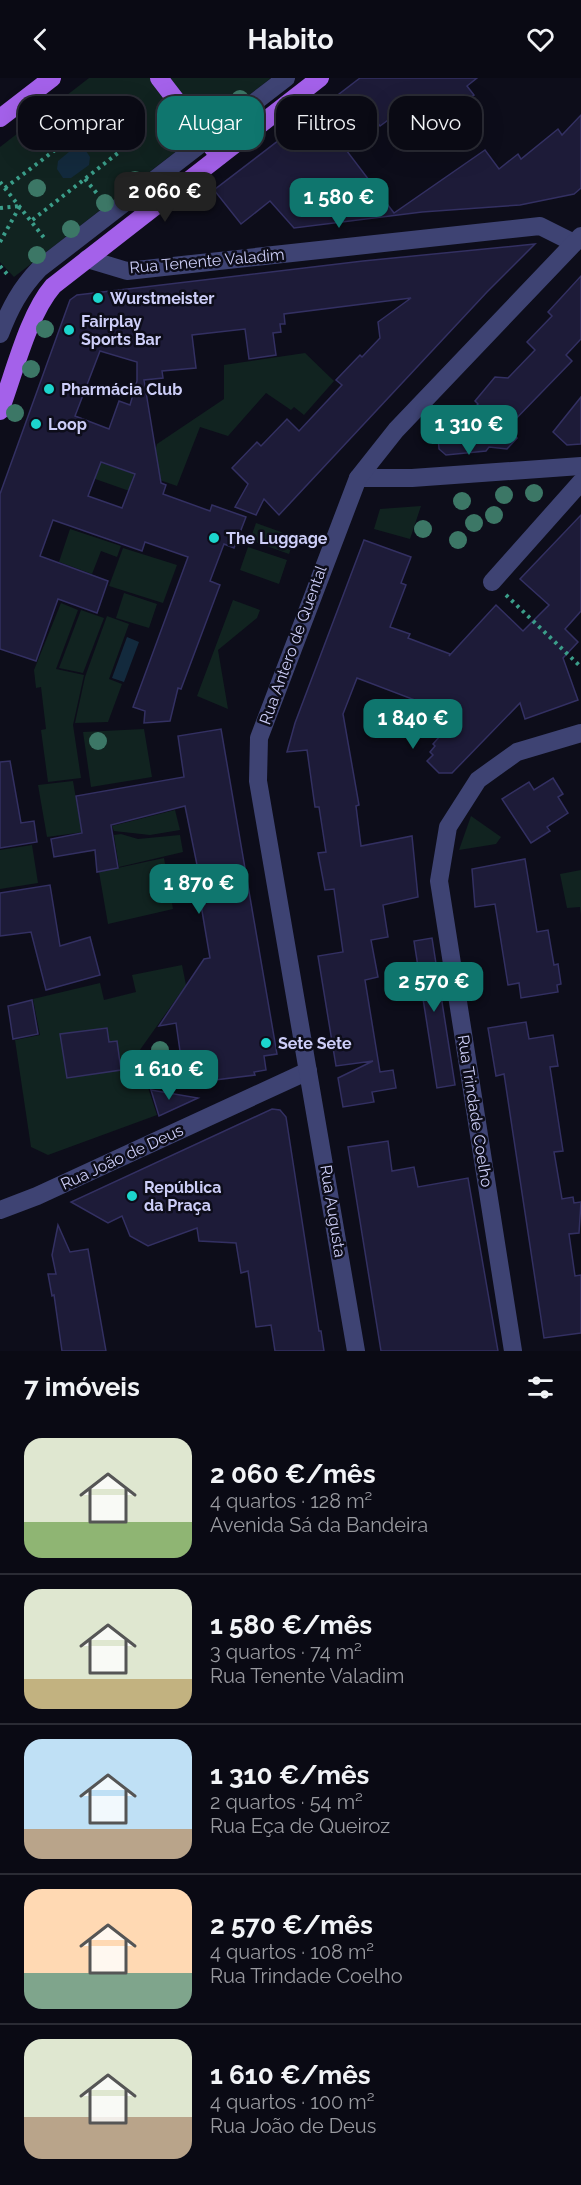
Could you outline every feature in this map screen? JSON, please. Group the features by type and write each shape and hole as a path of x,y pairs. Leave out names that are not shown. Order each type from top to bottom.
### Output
{"main road":[{"path":"0,118 52,78"},
{"path":"159,78 173,96"},
{"path":"0,411 42,298 53,286 320,78"},
{"path":"214,150 219,156"}],"street":[{"path":"263,96 286,78"},
{"path":"0,334 16,296 39,269 194,150"},
{"name":"Rua Tenente Valadim","path":"87,259 127,271 540,226 578,240"},
{"name":"Rua Antero de Quental","path":"308,1071 258,781 258,738 358,478 396,430 578,240"},
{"path":"358,478 412,478 581,466"},
{"path":"492,582 581,482"},
{"name":"Rua Trindade Coelho","path":"513,1351 439,881 448,827 478,780 517,752 581,733"},
{"name":"Rua João de Deus","path":"0,1210 37,1196 308,1071"},
{"name":"Rua Augusta","path":"308,1071 356,1351"}],"path":[{"path":"5,188 56,150"},
{"path":"31,221 118,153 118,150"},
{"path":"85,178 99,196"},
{"path":"0,182 46,239"},
{"path":"0,208 20,206"},
{"path":"0,242 20,206"},
{"path":"0,266 7,274 14,266"},
{"path":"508,596 581,668"}],"green space":[{"path":"89,78 271,78 248,96 157,96 157,150 178,150 14,277 0,262 0,147 18,133 18,150 145,150 145,96 66,96"},
{"path":"305,353 334,381 304,415 294,407 291,410 266,393 228,436 200,427 177,486 148,476 157,444 224,399 224,365"},
{"path":"87,458 134,474 131,483 140,486 138,494 81,474"},
{"path":"421,506 410,539 374,529 380,509"},
{"path":"256,523 295,537 289,554 250,540"},
{"path":"70,529 121,546 117,557 101,551 92,574 59,562"},
{"path":"248,547 287,560 279,584 240,570"},
{"path":"123,548 177,565 163,603 109,586"},
{"path":"124,593 157,604 149,628 116,618"},
{"path":"233,600 260,610 257,618 218,650 228,709 197,696"},
{"path":"61,603 78,610 56,669 84,675 73,725 81,778 48,782 41,730 46,729 41,687 36,688 34,670"},
{"path":"81,610 104,618 83,673 59,668"},
{"path":"107,616 129,624 109,679 122,684 108,722 75,723 85,677"},
{"path":"144,729 152,777 91,787 83,732"},
{"path":"73,781 79,817 89,816 91,831 47,837 38,785"},
{"path":"175,810 180,830 150,835 114,831 112,826"},
{"path":"471,816 501,837 496,844 459,850"},
{"path":"121,834 138,839 180,835 183,852 119,867 114,835"},
{"path":"32,845 38,883 0,889 0,850"},
{"path":"164,858 173,909 108,924 99,872"},
{"path":"581,870 581,915 580,907 567,908 560,874"},
{"path":"182,965 186,985 137,1054 157,1115 48,1155 31,1147 15,1040 40,1035 33,999 100,983 104,1000 136,992 132,975"}],"water":[{"path":"71,150 85,150 90,157 89,165 71,178 63,178 57,169 58,161"},
{"path":"127,637 139,642 124,682 112,678"}],"building":[{"path":"360,78 477,78 467,86 473,96 389,96 389,119 380,126 377,122 377,96 337,96"},
{"path":"581,115 581,188 574,194 520,205 422,212 294,228 270,201 241,224 214,190 276,142 276,150 346,150 394,213 485,150 499,169 518,154 521,159 558,129 562,135"},
{"path":"535,244 487,292 279,515 264,499 256,515 235,507 248,484 232,468 257,442 261,446 287,419 299,431 342,385 336,380 380,338 378,322 411,298 284,314 285,324 280,324 281,332 273,333 276,355 249,359 245,329 192,335 196,368 162,371 163,378 144,380 161,483 166,485 163,494 210,511 212,505 246,517 234,548 224,544 210,581 220,585 181,689 178,688 170,721 144,723 145,711 133,707 188,557 145,542 142,551 53,520 40,556 108,581 97,613 58,599 36,661 0,649 0,494 70,300 77,295 363,261","holes":["100,351 137,362 137,381 130,405 119,401 109,429 75,416","101,462 135,474 122,508 88,496"]},
{"path":"581,276 581,339 566,355 572,361 507,428 517,438 507,449 489,447 486,451 446,455 439,449 438,437 446,431 455,430 478,404 475,401 495,377 508,378 535,350 527,342 552,316 548,312"},
{"path":"581,397 581,444 567,445 553,432"},
{"path":"581,515 581,611 565,629 578,642 563,658 578,700 525,719 520,703 452,773 439,773 427,761 433,755 430,752 440,736 436,733 441,728 439,725 449,713 357,678 343,714 359,805 356,806 361,846 412,836 418,897 383,905 388,937 371,940 378,977 365,980 380,1072 393,1070 396,1088 372,1092 374,1102 343,1107 338,1078 373,1061 336,1066 318,956 343,952 334,889 325,890 318,853 326,852 319,807 315,807 307,750 287,752 295,723 364,540 411,557 401,583 406,585 390,627 410,634 408,638 450,654 449,656 496,605 523,631 549,605 520,579"},
{"path":"221,729 277,1054 264,1056 266,1070 254,1072 255,1075 150,1088 144,1069 181,1058 176,1023 159,1026 204,959 210,958 201,905 205,904 185,806 111,825 118,868 97,872 95,850 54,857 51,839 82,833 76,796 184,777 178,736"},
{"path":"10,761 21,823 34,821 37,842 0,848 0,762"},
{"path":"553,778 563,794 558,797 568,813 547,827 550,831 531,843 502,799 529,782 534,790"},
{"path":"525,859 537,932 548,930 554,965 558,964 561,984 557,985 558,992 521,998 519,983 508,985 495,904 475,907 472,869"},
{"path":"50,885 60,946 90,937 100,975 46,990 31,932 0,936 0,893"},
{"path":"432,938 455,1085 437,1088 414,941"},
{"path":"32,1000 38,1034 13,1039 8,1006"},
{"path":"526,1022 529,1039 553,1035 558,1066 550,1067 563,1151 554,1152 562,1199 573,1197 574,1203 581,1202 579,1233 569,1234 575,1276 581,1275 581,1333 544,1338 504,1074 496,1076 488,1028"},
{"path":"107,1028 109,1042 117,1041 121,1070 67,1078 60,1034"},
{"path":"151,1090 198,1098 159,1116"},
{"path":"272,1109 280,1110 286,1117 324,1351 275,1351 271,1325 256,1327 248,1271 241,1273 236,1243 199,1241 197,1228 148,1246 130,1236 122,1216 108,1223 71,1202"},
{"path":"388,1141 392,1171 414,1167 418,1187 468,1178 498,1351 381,1351 348,1147"},
{"path":"58,1225 70,1252 88,1249 106,1351 62,1351 54,1295 52,1296 48,1274 56,1274 52,1255"}],"place":[{"name":"Wurstmeister","path":"98,298"},
{"name":"Fairplay Sports Bar","path":"69,330"},
{"name":"Pharmácia Club","path":"49,389"},
{"name":"Loop","path":"36,424"},
{"name":"The Luggage","path":"214,538"},
{"name":"Sete Sete","path":"266,1043"},
{"name":"República da Praça","path":"132,1196"}]}
